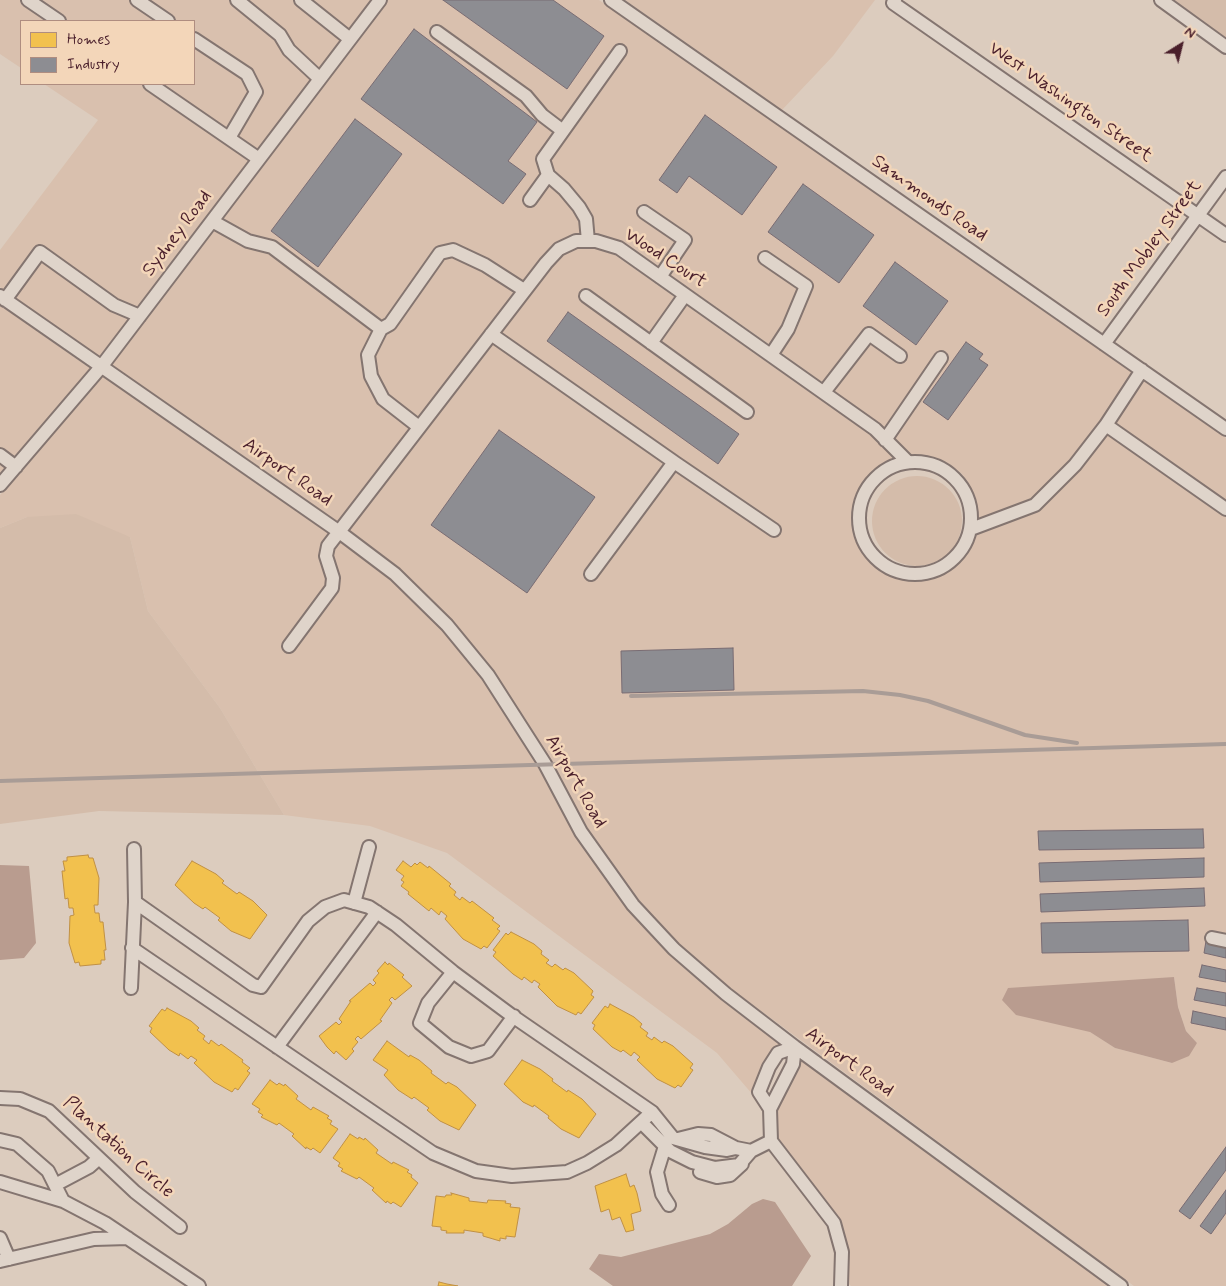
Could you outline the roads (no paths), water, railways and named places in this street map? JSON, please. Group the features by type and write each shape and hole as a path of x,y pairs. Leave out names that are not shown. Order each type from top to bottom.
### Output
{"street":[{"path":"28,0 58,20"},
{"path":"137,0 167,20"},
{"path":"237,0 280,36 290,50 320,78"},
{"path":"301,0 350,39"},
{"name":"Sydney Road","path":"0,486 101,367 380,0"},
{"name":"Sammonds Road","path":"611,0 1226,429"},
{"path":"1161,0 1226,47"},
{"name":"West Washington Street","path":"894,1 1226,235"},
{"path":"437,32 526,96 542,115 563,131"},
{"path":"195,40 247,74 256,92 229,138"},
{"path":"588,241 586,219 564,189 548,175 543,159 620,51"},
{"path":"151,85 259,159"},
{"path":"530,200 548,175"},
{"name":"South Mobley Street","path":"1104,344 1199,216 1226,176"},
{"path":"644,212 685,240 660,277"},
{"path":"212,220 248,241 272,247 381,329"},
{"name":"Wood Court","path":"289,646 332,588 333,578 326,556 328,546 338,531 524,290 559,249 576,241 596,241 619,248 875,429 908,462"},
{"path":"419,427 383,399 371,376 368,355 381,329 390,324 440,253 454,250 485,265 524,290"},
{"path":"3,298 40,252 114,305 140,316"},
{"path":"765,258 806,286 788,329 772,355"},
{"path":"651,343 685,294"},
{"path":"586,296 748,412"},
{"name":"Airport Road","path":"3,298 338,531 395,574 447,625 488,675 545,764 581,832 633,905 689,962 726,994 795,1047 1121,1286"},
{"path":"490,334 774,530"},
{"path":"824,392 869,334 900,356"},
{"path":"885,440 941,358"},
{"path":"971,529 1036,505 1075,465 1106,425 1142,370"},
{"path":"1106,425 1226,509"},
{"path":"0,456 16,467"},
{"path":"591,574 674,462"},
{"path":"908,462 926,462 942,468 956,479 966,494 969,503 971,529 964,547 952,561 935,570 917,574 898,571 881,562 868,548 861,531 859,512 864,494 875,478 890,467 908,462"},
{"path":"354,903 370,847"},
{"path":"131,988 135,902 134,849"},
{"path":"135,902 253,985 261,987 308,921 325,907 344,900 369,907 396,925 453,972 652,1112 665,1130 670,1145 657,1172 662,1194 669,1206"},
{"path":"277,1047 377,912"},
{"path":"1212,938 1226,941"},
{"path":"132,948 433,1153 476,1171 512,1176 567,1172 587,1163 616,1145 652,1112"},
{"path":"453,972 428,1003 420,1023 449,1047 471,1056 488,1050 514,1016"},
{"path":"770,1110 759,1092 778,1052 795,1047 793,1064 770,1110 771,1141 834,1223 842,1252 842,1286"},
{"name":"Plantation Circle","path":"0,1098 20,1099 49,1111 135,1192 180,1227"},
{"path":"641,1122 692,1162 715,1168 739,1165 749,1155 771,1141"},
{"path":"0,1140 18,1144 48,1171 64,1201"},
{"path":"670,1145 727,1150 736,1148 749,1155"},
{"path":"55,1185 89,1167 98,1158"},
{"path":"0,1182 64,1201 128,1238 199,1286"},
{"path":"0,1238 4,1260 94,1239 128,1238"}],"railway":[{"path":"631,696 863,691 900,695 928,701 1025,735 1077,743"},
{"path":"0,781 1226,744"}]}
